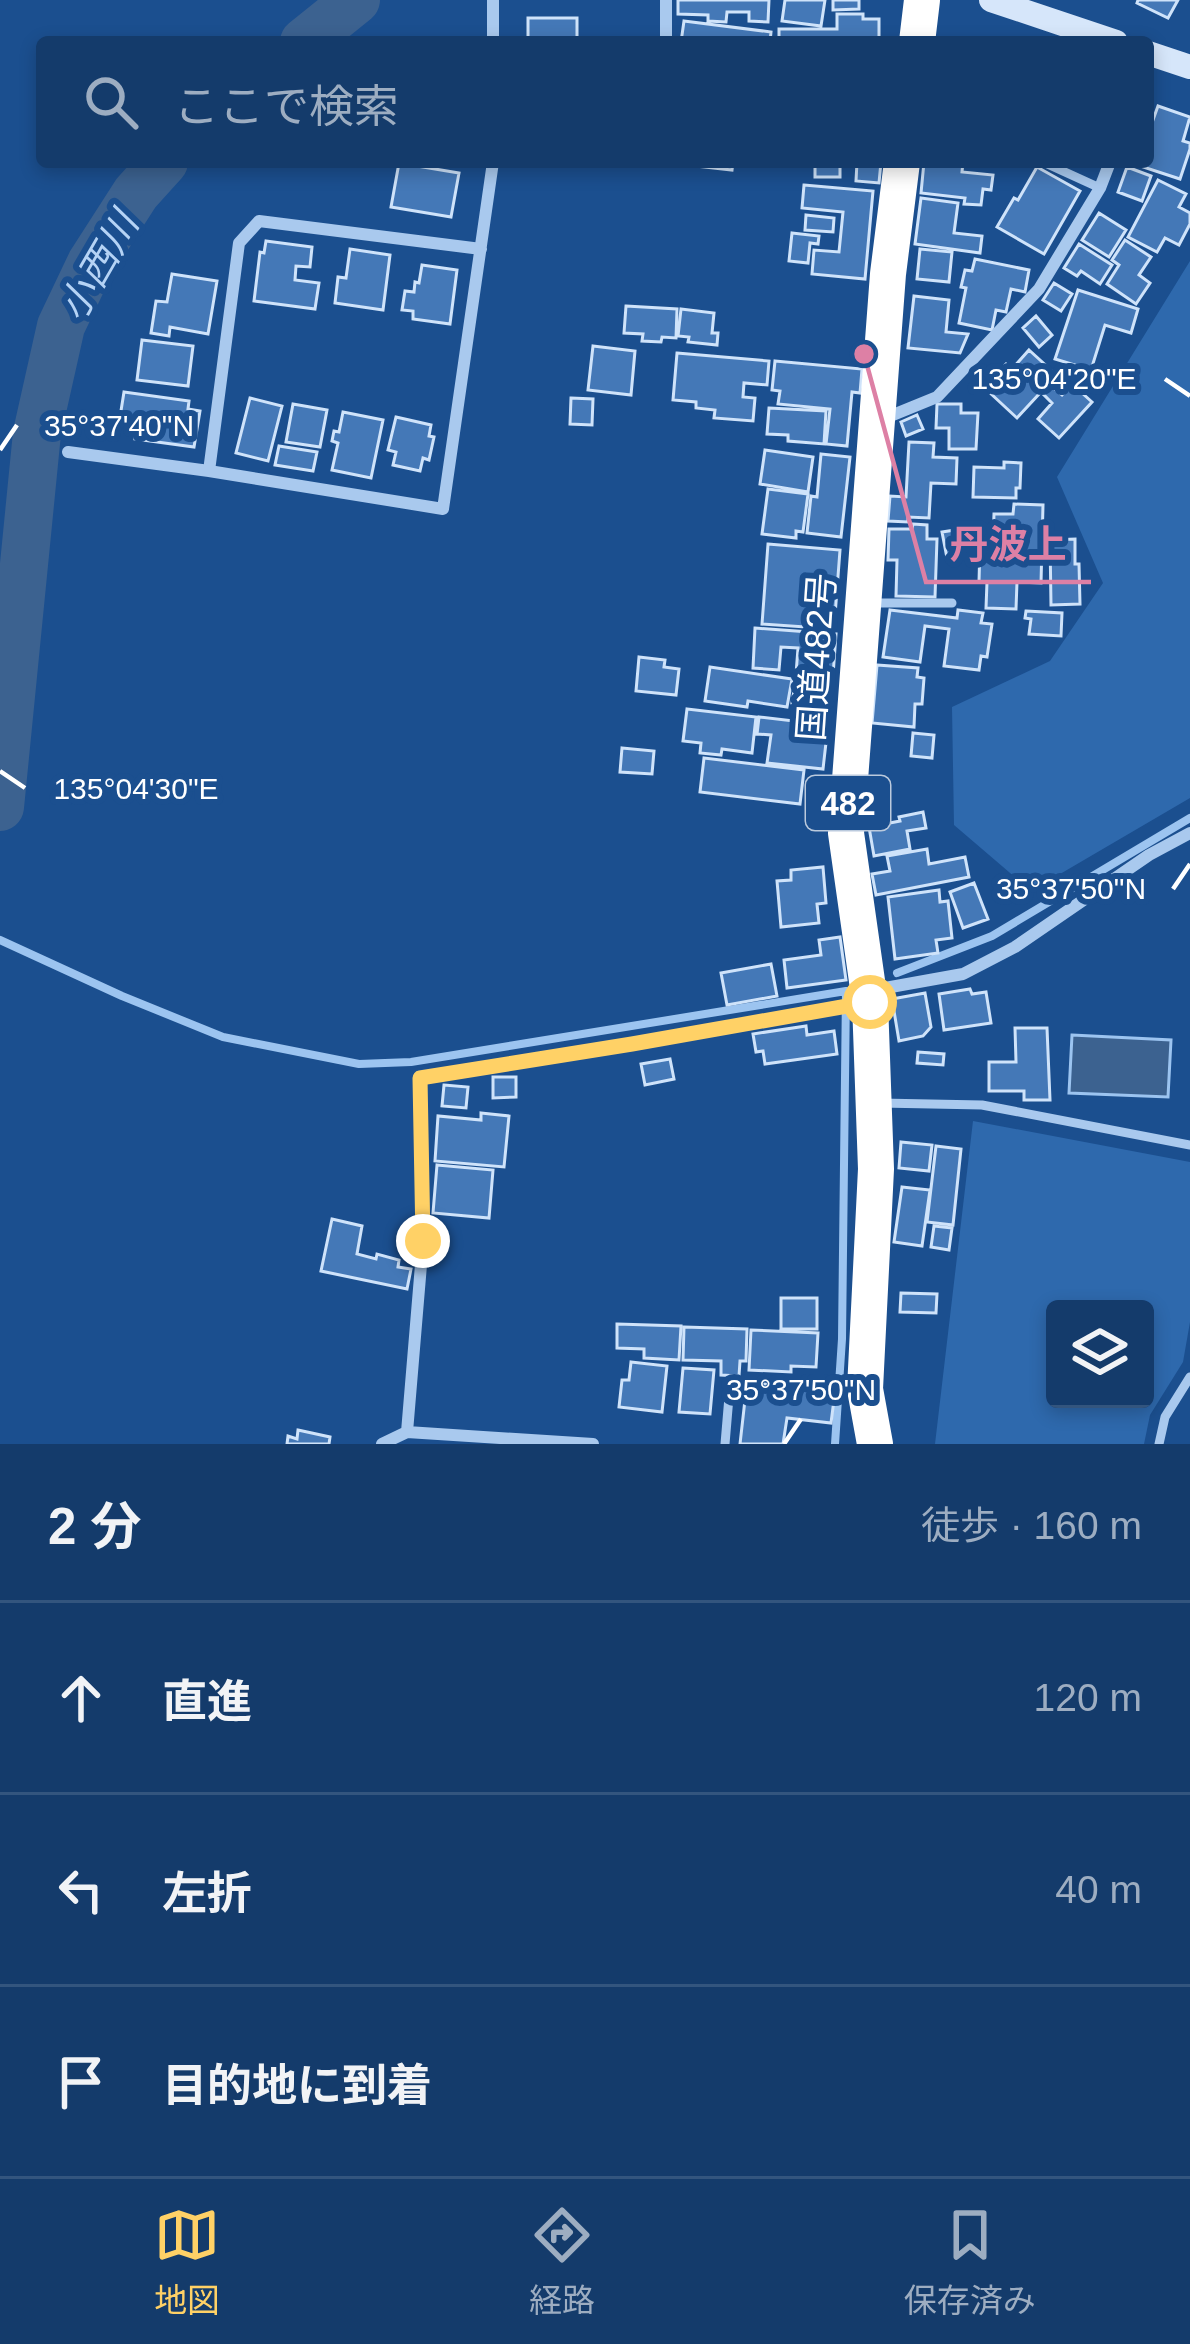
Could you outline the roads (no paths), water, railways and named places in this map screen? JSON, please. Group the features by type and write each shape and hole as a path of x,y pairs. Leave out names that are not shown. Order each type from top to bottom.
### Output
{"highway":[{"path":"917,36 922,0"},
{"name":"国道482号","path":"875,1444 865,1389 876,1169 870,996 846,832 888,274 901,168"}],"main road":[{"path":"991,0 1098,36"},
{"path":"1154,55 1190,68"}],"street":[{"path":"493,0 493,36"},
{"path":"666,0 666,36"},
{"path":"68,452 443,509 492,168"},
{"path":"877,422 937,397 1039,289 1108,168"},
{"path":"209,471 238,242 259,221 481,249"},
{"path":"407,1432 423,1241 420,1078 632,1044 963,974 1015,947 1190,832"},
{"path":"382,1444 407,1432 592,1444"}],"lane":[{"path":"1056,168 1100,188"},
{"path":"861,603 952,603"},
{"path":"874,1103 982,1105 1190,1145"},
{"path":"1159,1444 1165,1417 1190,1377"},
{"path":"725,1444 730,1385"}],"waterway":[{"name":"小西川","path":"311,36 356,0"},
{"name":"小西川","path":"0,807 37,433 61,326 91,263 136,193 159,168"},
{"path":"897,973 992,936 1190,818"},
{"path":"0,940 223,1037 359,1064 411,1062 846,991 842,1339 835,1444"}],"place":[{"name":"丹波上","path":"864,354"}]}
